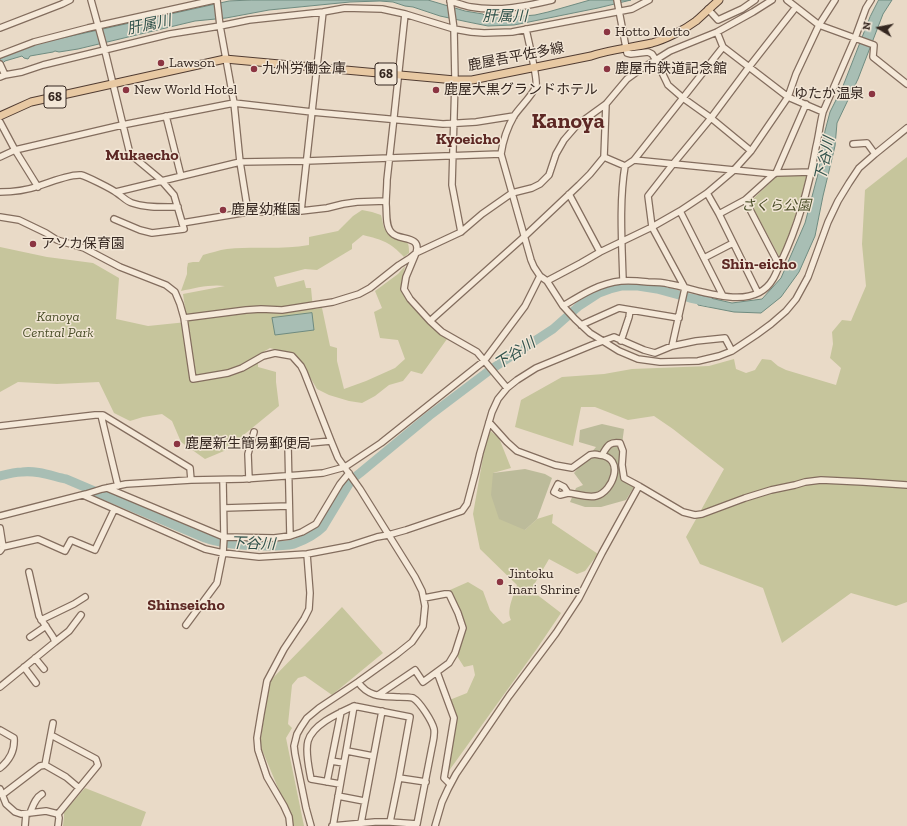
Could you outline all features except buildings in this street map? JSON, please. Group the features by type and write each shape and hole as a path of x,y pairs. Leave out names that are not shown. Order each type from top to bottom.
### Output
{"main road":[{"name":"鹿屋吾平佐多線","path":"0,116 31,102 225,59 455,80 472,80 653,42 678,32 696,21 719,0"}],"street":[{"path":"0,28 70,0"},
{"path":"91,0 130,154 162,181 174,195 184,229 152,233 140,230 114,219"},
{"path":"461,232 452,184 455,80 454,28 450,2 472,7 491,9 521,6 552,0"},
{"path":"617,0 618,12 627,53 648,52 652,54 668,85 751,151"},
{"path":"0,64 3,76 22,72 104,48 170,34 249,20 323,12 345,8 382,9 454,28 484,33 512,32 618,12 632,9 649,0"},
{"path":"708,9 718,20 742,9 755,0"},
{"path":"184,318 246,310 282,310 333,302 359,294 370,288 416,252 461,232 482,214 512,193 532,188 540,184 549,175 556,154 564,140 577,125 606,104 627,79 670,51 717,32 772,0"},
{"path":"787,0 819,25 874,45 872,57 907,84"},
{"path":"547,281 680,211 707,193 733,171 751,151 788,96 796,74 819,25 834,0"},
{"path":"565,308 587,291 604,285 623,281 668,283 700,292 733,297 749,297 767,287 773,279 789,244 800,213 817,146 823,112 866,8 871,0"},
{"path":"0,55 34,42 216,1 219,25 234,103 240,162 248,212"},
{"path":"672,346 685,288 652,227 648,196 672,164 711,118 796,7"},
{"path":"301,211 323,12"},
{"path":"405,14 389,158 386,201 388,228 392,234 412,240 417,245 418,249 406,277 404,289 410,299 442,332 477,352 507,388"},
{"path":"526,29 536,77 536,86 514,116 503,140 501,154 533,264 540,276 547,281 565,308 581,325 602,341 619,351 638,359 660,362 698,361 719,356 732,351 772,324 796,299 808,277 828,222 838,201 859,168 907,128"},
{"path":"717,32 723,47 788,96 823,112"},
{"path":"623,281 622,186 625,166 634,160 723,47"},
{"path":"0,156 15,150 122,125 234,103 442,124 476,122 514,116"},
{"path":"430,321 525,236 590,174 604,157 606,104"},
{"path":"719,214 745,200 775,174 806,104"},
{"path":"166,116 181,176"},
{"path":"0,122 15,150 38,186"},
{"path":"853,144 867,143 875,154"},
{"path":"116,192 240,162 501,154"},
{"path":"604,157 625,166"},
{"path":"634,160 775,174 811,172"},
{"path":"0,192 13,192 71,176 83,175 116,192 132,203 144,206 178,208"},
{"path":"707,193 758,293"},
{"path":"569,194 600,252"},
{"path":"745,200 779,265"},
{"path":"182,223 248,212 301,211 357,202 386,201"},
{"path":"680,211 723,296"},
{"path":"0,217 19,220 57,240 84,248 120,267 166,285 176,292 184,318 193,379 228,373 242,368 263,356 275,353 292,356 304,372 338,458 360,489 415,577 424,598 425,613 422,626 412,642 358,682 319,708 307,718 297,734 294,746 295,754 311,826"},
{"path":"704,258 733,242"},
{"path":"0,516 126,484 288,476 323,473 345,467 381,443 486,363 524,306 540,276"},
{"path":"581,325 619,308 679,318"},
{"path":"621,340 630,310"},
{"path":"84,494 114,510 205,549 223,553 259,557 307,554 349,546 377,537 388,536 462,511 467,504 489,422 498,399 507,388 536,368 614,337 644,350 655,353 672,346 696,341 725,338 732,351"},
{"path":"101,415 118,486"},
{"path":"0,426 103,415 190,468 191,480"},
{"path":"489,422 507,442 517,450 555,465 572,468 593,454 606,456 612,460 615,472 607,488 602,494 597,496 587,496 568,493"},
{"path":"249,479 248,454 254,432"},
{"path":"290,536 288,445 331,441"},
{"path":"602,455 610,444 614,442 620,443 623,451 622,465 624,478 683,512 695,515 702,514 771,490 805,482 821,480 907,485"},
{"path":"104,489 224,537 274,538 290,536 302,532 316,524 340,484 349,474"},
{"path":"186,625 217,583 223,553 224,537 223,480"},
{"path":"435,826 442,802 456,774 579,598 639,486"},
{"path":"224,508 289,506"},
{"path":"0,528 2,549 38,539 65,552 71,540 95,550 114,510"},
{"path":"290,826 289,817 284,806 267,777 258,750 257,738 267,681 284,649 309,609 310,593 307,554"},
{"path":"30,572 39,616 55,642"},
{"path":"378,695 415,670 423,682 449,663 455,653 463,628 449,594 424,598"},
{"path":"41,620 85,597"},
{"path":"0,687 69,631 81,615"},
{"path":"30,637 46,626"},
{"path":"35,658 44,670"},
{"path":"24,667 36,683"},
{"path":"437,672 454,718 444,778 450,784"},
{"path":"354,706 333,826 390,822 417,824 434,737 432,723 424,710 413,698 394,696 384,697 367,692 358,682"},
{"path":"340,784 311,779 307,742 315,729 323,722 354,706 410,716 390,822"},
{"path":"361,823 382,711"},
{"path":"327,782 341,712"},
{"path":"45,765 54,723"},
{"path":"0,730 14,738 14,743 13,751 4,765 0,768"},
{"path":"51,735 96,758 98,765 58,814 58,826"},
{"path":"347,752 373,756"},
{"path":"331,760 344,763"},
{"path":"2,795 40,766 45,765 79,788"},
{"path":"399,778 426,782"},
{"path":"0,789 6,804 15,812 21,814 46,811 58,814"},
{"path":"25,826 28,813 36,798 42,794"},
{"path":"338,796 364,801"}],"green space":[{"path":"907,157 907,602 896,606 851,593 782,643 763,588 700,564 686,537 724,469 654,416 628,420 595,407 581,407 573,446 515,427 521,400 562,377 604,374 632,369 709,366 734,359 736,369 746,373 755,370 762,359 771,360 786,370 836,385 841,368 830,358 833,344 832,332 842,320 851,321 866,286 862,244 865,190"},
{"name":"さくら公園","path":"807,175 795,217 780,258 750,202 777,176"},
{"name":"Kanoya Central Park","path":"362,210 381,215 386,231 390,235 404,240 409,246 409,253 404,257 386,242 363,235 352,244 352,249 317,270 305,269 274,277 277,287 304,280 306,288 311,288 313,309 322,308 330,346 337,348 337,361 344,389 395,368 405,359 398,340 380,338 374,312 382,308 375,291 398,274 405,266 401,285 404,296 422,316 447,339 422,374 411,371 403,381 389,385 375,396 362,403 349,401 329,395 317,389 295,355 270,348 258,355 258,367 276,372 279,406 224,451 205,459 181,442 172,421 162,414 130,421 114,413 99,382 57,384 18,382 0,392 0,247 47,257 93,263 119,278 116,319 148,326 187,322 183,294 225,286 209,286 181,291 187,274 188,263 199,262 203,255 227,249 309,245 309,237 338,231 353,216"},
{"path":"602,424 624,429 621,452 624,477 634,487 626,500 601,507 585,507 570,502 576,488 583,485 574,473 596,447 579,442 580,430"},
{"path":"488,429 499,438 511,468 493,473 525,530 537,519 553,514 552,523 598,554 585,571 577,574 549,559 531,590 561,613 443,779 454,719 447,701 467,693 475,675 473,665 464,667 457,656 465,625 450,594 450,590 468,582 483,591 490,610 503,624 511,620 509,612 517,585 480,549 473,514"},
{"path":"525,469 545,474 552,478 537,519 525,530 499,519 491,495 493,473"},
{"path":"342,607 383,653 332,695 305,676 298,678 292,685 288,724 292,728 286,738 304,826 294,826 260,745 269,682"},
{"path":"85,788 146,812 141,826 63,826 64,812"}],"water":[{"name":"肝属川","path":"428,0 484,15 512,17 535,15 590,0 631,0 514,25 488,26 440,16 393,2 380,1 350,2 269,10 226,18 195,21 78,49 59,52 55,51 30,56 28,59 22,56 5,61 3,66 0,67 0,56 35,44 229,1"},
{"path":"879,0 892,0 883,14 858,79 837,123 835,146 815,236 799,272 781,297 761,313 734,312 698,305 697,295 732,303 762,299 781,278 805,223 818,174 825,131 830,112 843,86 870,17"},
{"path":"312,313 314,330 275,335 272,318"}],"waterway":[{"name":"下谷川","path":"0,476 17,472 33,472 66,479 205,538 220,542 235,545 258,546 280,546 294,544 310,537 323,527 351,480 429,416 490,370 553,329 579,306 599,293 622,286 638,286 657,289 709,302"}],"place":[{"name":"Hotto Motto","path":"607,32"},
{"name":"Lawson","path":"161,63"},
{"name":"九州労働金庫","path":"254,69"},
{"name":"鹿屋市鉄道記念館","path":"607,69"},
{"name":"New World Hotel","path":"126,90"},
{"name":"鹿屋大黒グランドホテル","path":"436,90"},
{"name":"ゆたか温泉","path":"872,94"},
{"name":"鹿屋幼稚園","path":"223,210"},
{"name":"アソカ保育園","path":"33,244"},
{"name":"鹿屋新生簡易郵便局","path":"177,444"},
{"name":"Jintoku Inari Shrine","path":"500,582"}],"district":[{"name":"Kanoya","path":"568,122"},
{"name":"Kyoeicho","path":"468,139"},
{"name":"Mukaecho","path":"142,155"},
{"name":"Shin-eicho","path":"759,264"},
{"name":"Shinseicho","path":"186,605"}]}
